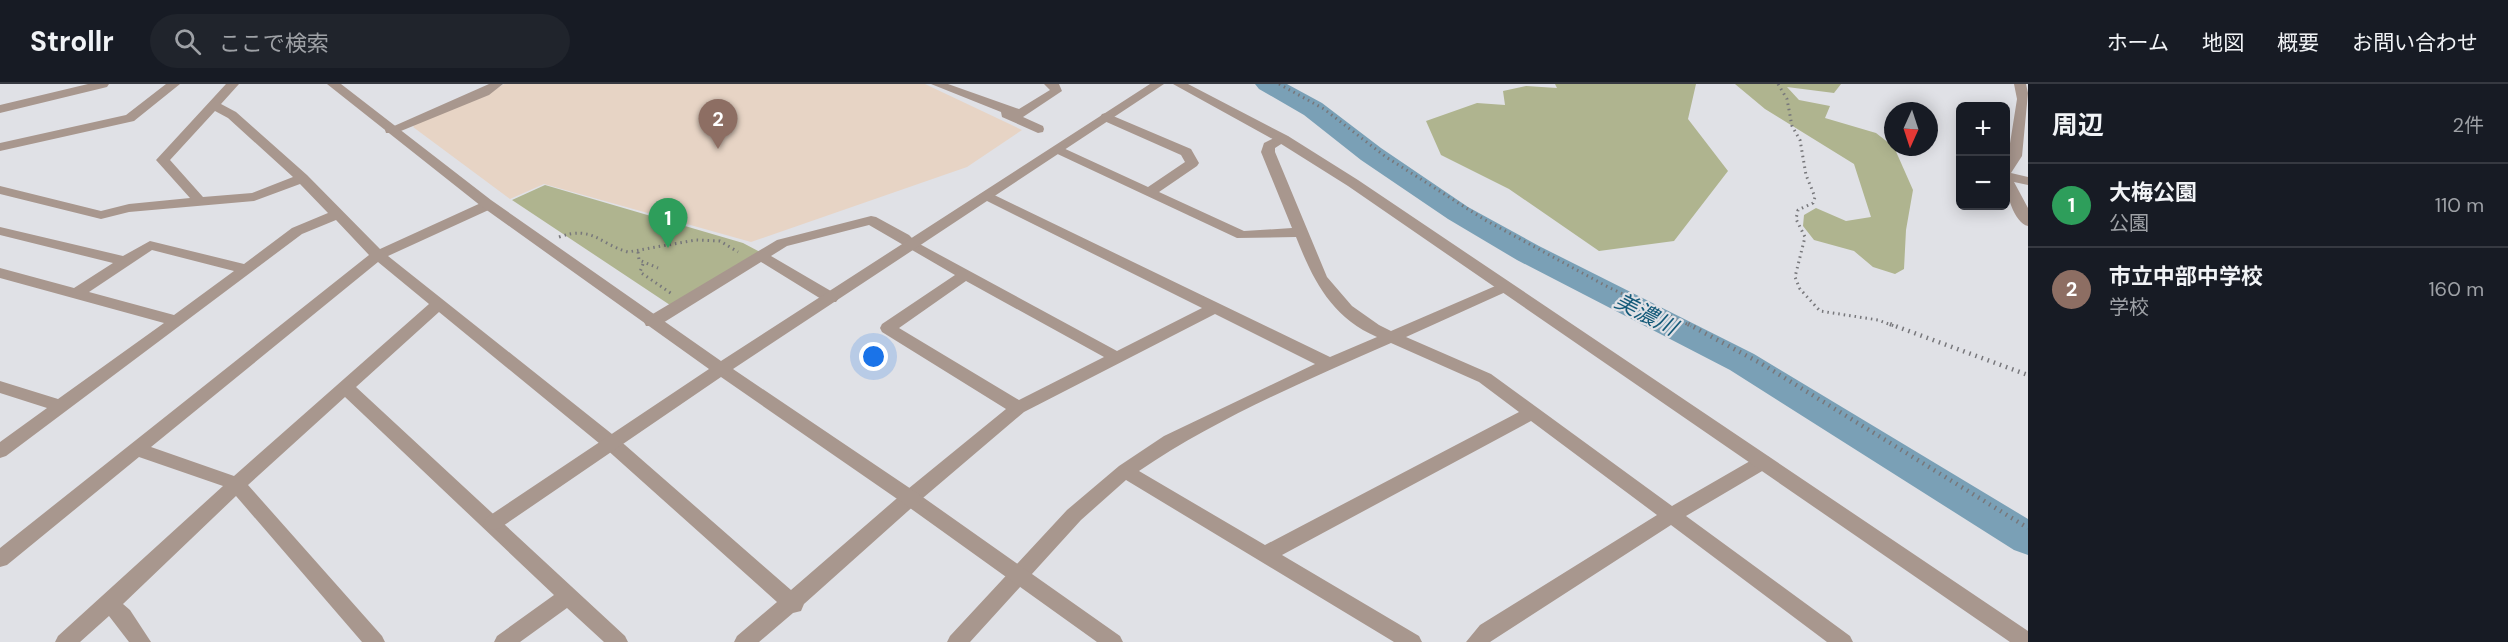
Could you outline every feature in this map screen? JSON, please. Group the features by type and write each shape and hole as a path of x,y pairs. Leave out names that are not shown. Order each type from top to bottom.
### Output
{"street":[{"path":"0,109 103,84"},
{"path":"0,147 130,118 174,84"},
{"path":"201,202 164,160 233,84"},
{"path":"333,84 488,205 720,370 909,498 1113,642"},
{"path":"473,84 485,92"},
{"path":"391,130 485,92 497,84"},
{"path":"937,84 1020,114 1056,91 1055,87 1050,84"},
{"path":"493,523 720,370 1158,84"},
{"path":"1179,84 1283,139 1362,189 2027,642"},
{"path":"2010,164 2015,156 2023,99 2020,84"},
{"path":"213,105 232,115 302,178 378,255 611,443 793,604"},
{"path":"997,106 995,109 1038,129"},
{"path":"1106,117 1186,152 1192,163 1149,192"},
{"path":"1283,139 1269,146 1268,152 1320,278 1330,292 1357,319 1389,336 1485,378 1840,641"},
{"path":"1056,150 1242,235 1302,232"},
{"path":"0,190 101,214 129,208 254,197 302,178"},
{"path":"2010,179 2028,182"},
{"path":"2010,186 2028,222"},
{"path":"986,195 1329,364"},
{"path":"0,559 378,255 488,205"},
{"path":"0,451 297,231 338,214"},
{"path":"652,322 782,243 871,220 904,238 911,245 1118,358"},
{"path":"0,231 124,261"},
{"path":"77,293 150,245 246,269"},
{"path":"757,260 831,298"},
{"path":"0,273 177,321"},
{"path":"965,275 888,328 1018,408"},
{"path":"957,642 1020,576 1040,549 1074,515 1125,471 1170,441 1264,393 1389,336 1505,287"},
{"path":"65,642 438,304"},
{"path":"744,642 793,604 909,498 1018,408 1215,308"},
{"path":"0,387 60,405"},
{"path":"345,387 618,642"},
{"path":"1264,555 1533,412"},
{"path":"137,449 237,484 375,642"},
{"path":"1476,642 1487,631 1672,515 1763,462"},
{"path":"1125,471 1412,642"},
{"path":"504,642 568,597"},
{"path":"109,604 123,616 141,642"}],"path":[{"path":"1279,84 1324,109 1386,157 1485,220 1608,287 1762,364 2028,528"},
{"path":"1778,84 1787,99 1792,126 1800,140 1806,175 1815,197 1813,203 1798,210 1796,219 1804,237 1795,277 1800,289 1812,305 1820,311 1834,315 1878,320 2028,375"},
{"path":"544,243 570,232 590,232 600,236 619,251 638,252 696,240 720,241 757,260"},
{"path":"638,252 639,260 643,264 658,268"},
{"path":"643,264 640,272 672,295 680,294"}],"shaded area":[{"path":"504,84 925,84 1022,130 967,167 751,242 544,184 510,199 413,127 416,123 490,93"}],"green space":[{"path":"1555,84 1696,84 1688,119 1728,171 1674,241 1599,251 1509,189 1441,155 1426,121 1477,103 1505,105 1503,91 1526,86 1557,88"},
{"path":"1735,84 1841,84 1834,93 1787,87 1799,100 1830,106 1825,118 1876,133 1884,139 1884,156 1898,156 1913,190 1906,230 1904,269 1895,274 1873,267 1854,251 1814,240 1803,226 1804,215 1816,208 1846,221 1871,217 1854,164 1765,109"},
{"path":"545,185 743,243 760,252 670,305 512,200"}],"waterway":[{"name":"美濃川","path":"1268,84 1313,109 1371,154 1458,213 1528,253 1742,362 2028,539"}],"place":[{"name":"市立中部中学校","path":"718,149"},
{"name":"大梅公園","path":"668,248"}]}
